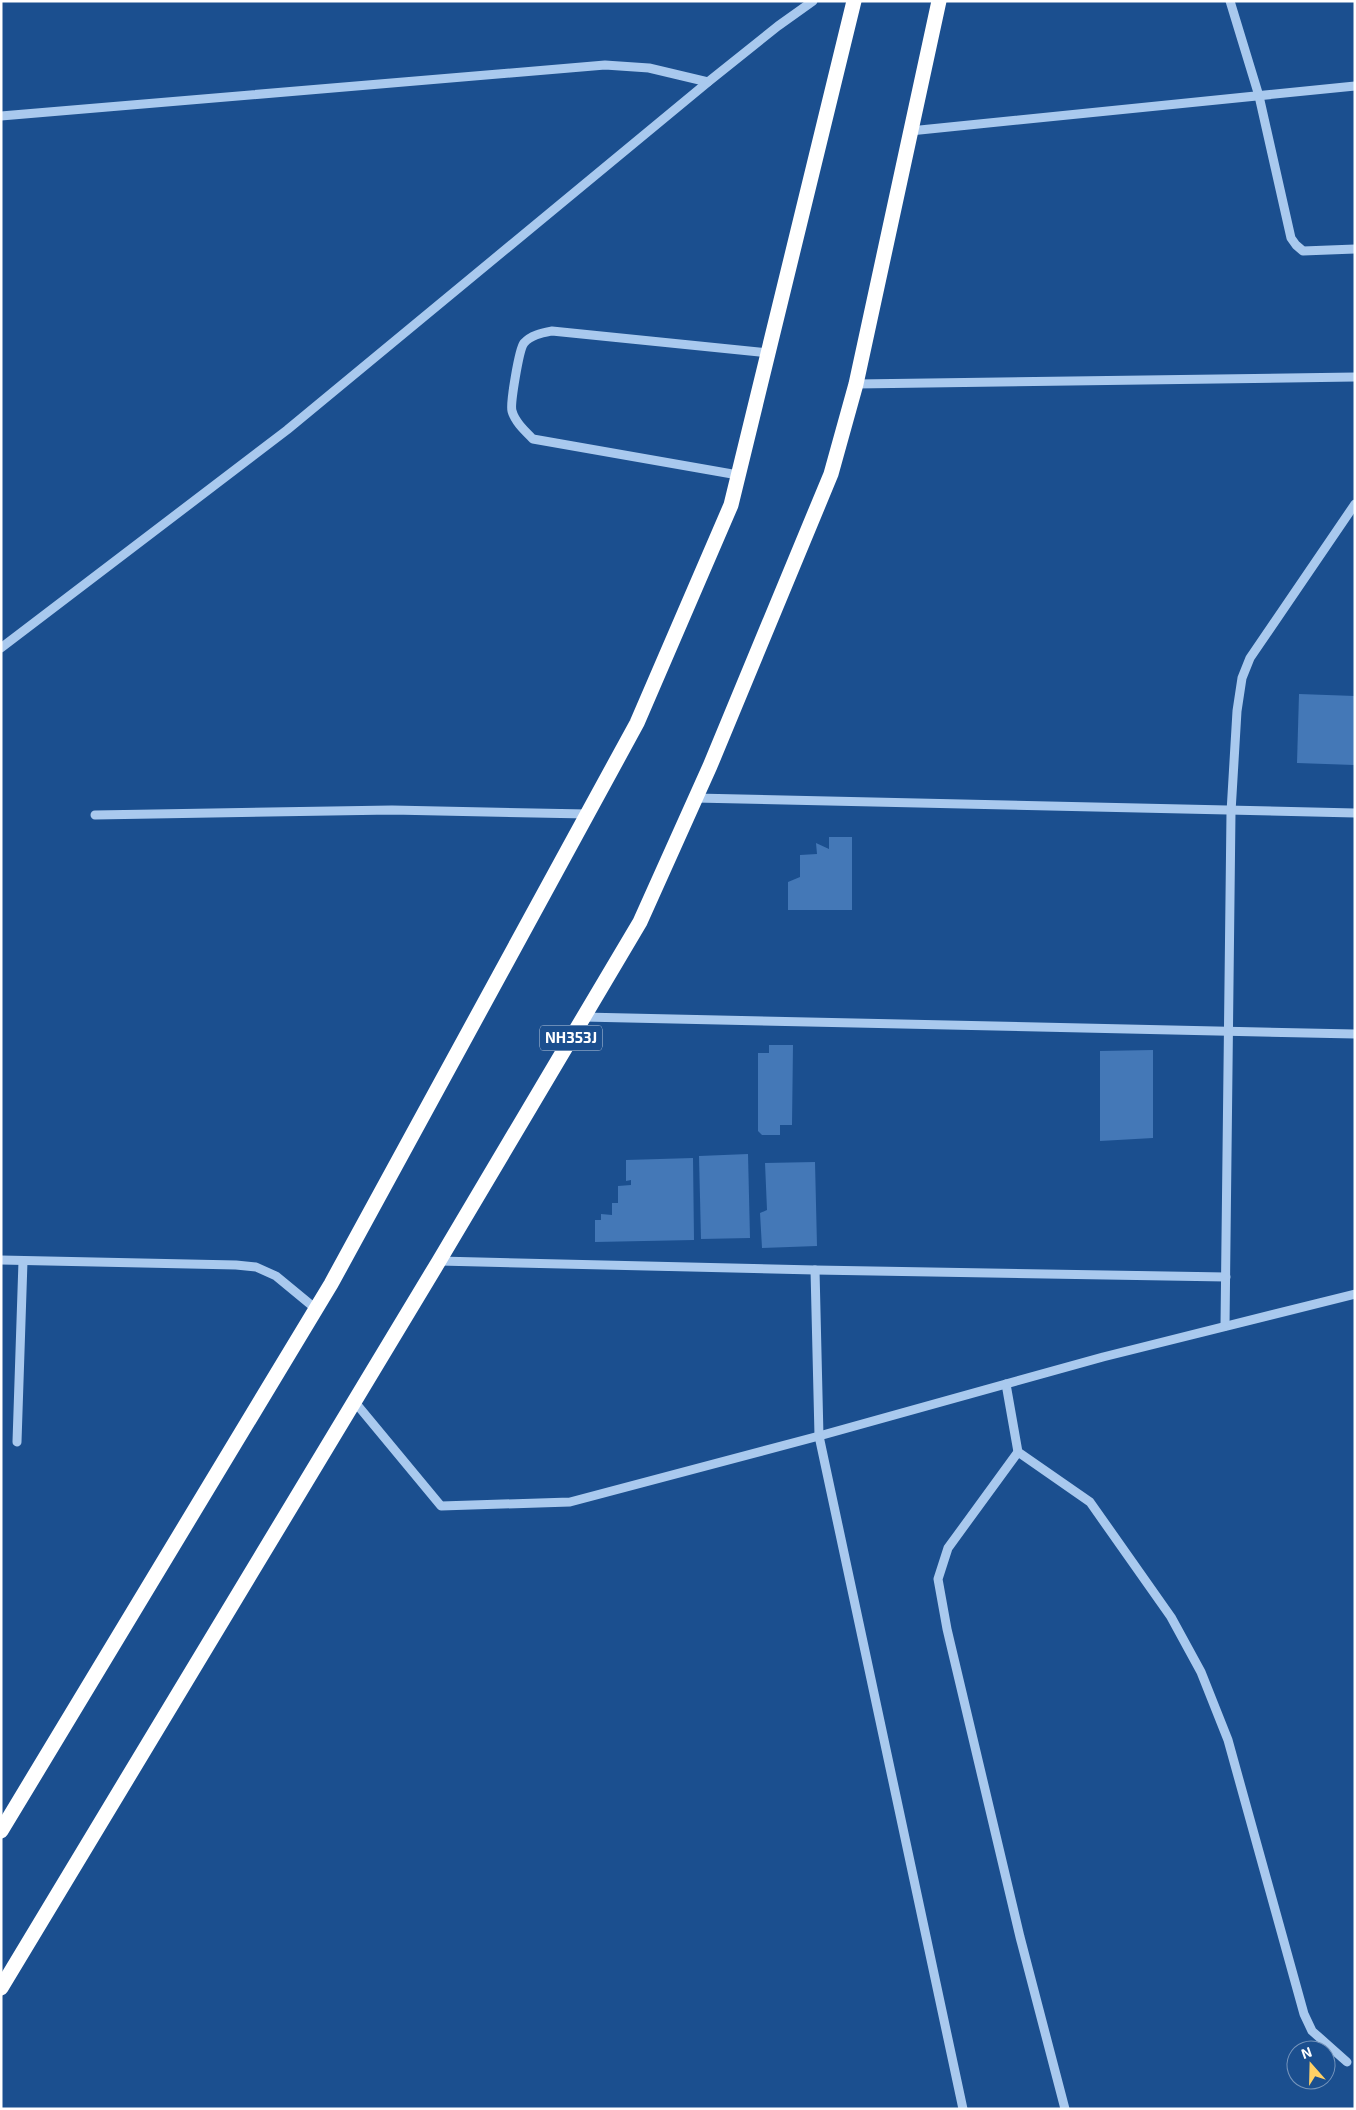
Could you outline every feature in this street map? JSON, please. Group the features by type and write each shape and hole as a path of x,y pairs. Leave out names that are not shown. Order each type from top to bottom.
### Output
{"highway":[{"path":"1,1831 316,1309 637,723 731,505 854,1"},
{"name":"NH353J","path":"1,1988 439,1261 640,922 695,798 831,474 856,384 939,1"}],"street":[{"path":"1,648 287,430 708,82 778,26 813,1"},
{"path":"1230,1 1259,96 1291,238 1303,250 1355,249"},
{"path":"1,116 605,65 649,68 708,82"},
{"path":"910,131 1355,86"},
{"path":"738,475 533,439 522,428 512,410 519,352 524,343 536,335 552,331 768,353"},
{"path":"856,384 1355,377"},
{"path":"1225,1326 1231,812 1237,711 1242,678 1250,658 1355,504"},
{"path":"695,798 1231,812 1355,813"},
{"path":"95,815 392,810 587,814"},
{"path":"583,1017 1355,1034"},
{"path":"1,1260 256,1267 276,1276 316,1309"},
{"path":"17,1442 23,1261"},
{"path":"439,1261 1226,1277"},
{"path":"815,1270 819,1436 962,2109"},
{"path":"354,1401 441,1506 570,1502 1006,1384 1355,1294"},
{"path":"1006,1384 1018,1452 1090,1502 1171,1617 1201,1672 1228,1740 1304,2014 1312,2031 1347,2062"},
{"path":"1018,1452 948,1548 938,1579 947,1629 1020,1937 1065,2109"}],"building":[{"path":"1299,694 1355,696 1354,765 1297,763"},
{"path":"829,837 852,837 852,910 788,910 788,882 800,877 800,855 817,854 816,843 829,849"},
{"path":"769,1045 793,1045 792,1125 780,1125 780,1135 762,1135 758,1131 758,1053 769,1053"},
{"path":"1153,1050 1153,1138 1100,1141 1100,1051"},
{"path":"748,1154 750,1238 701,1239 699,1156"},
{"path":"693,1158 694,1240 595,1242 595,1220 601,1220 601,1214 612,1215 612,1203 618,1203 618,1186 631,1185 631,1180 626,1181 626,1160"},
{"path":"815,1162 817,1246 762,1248 760,1213 767,1210 765,1163"}]}
